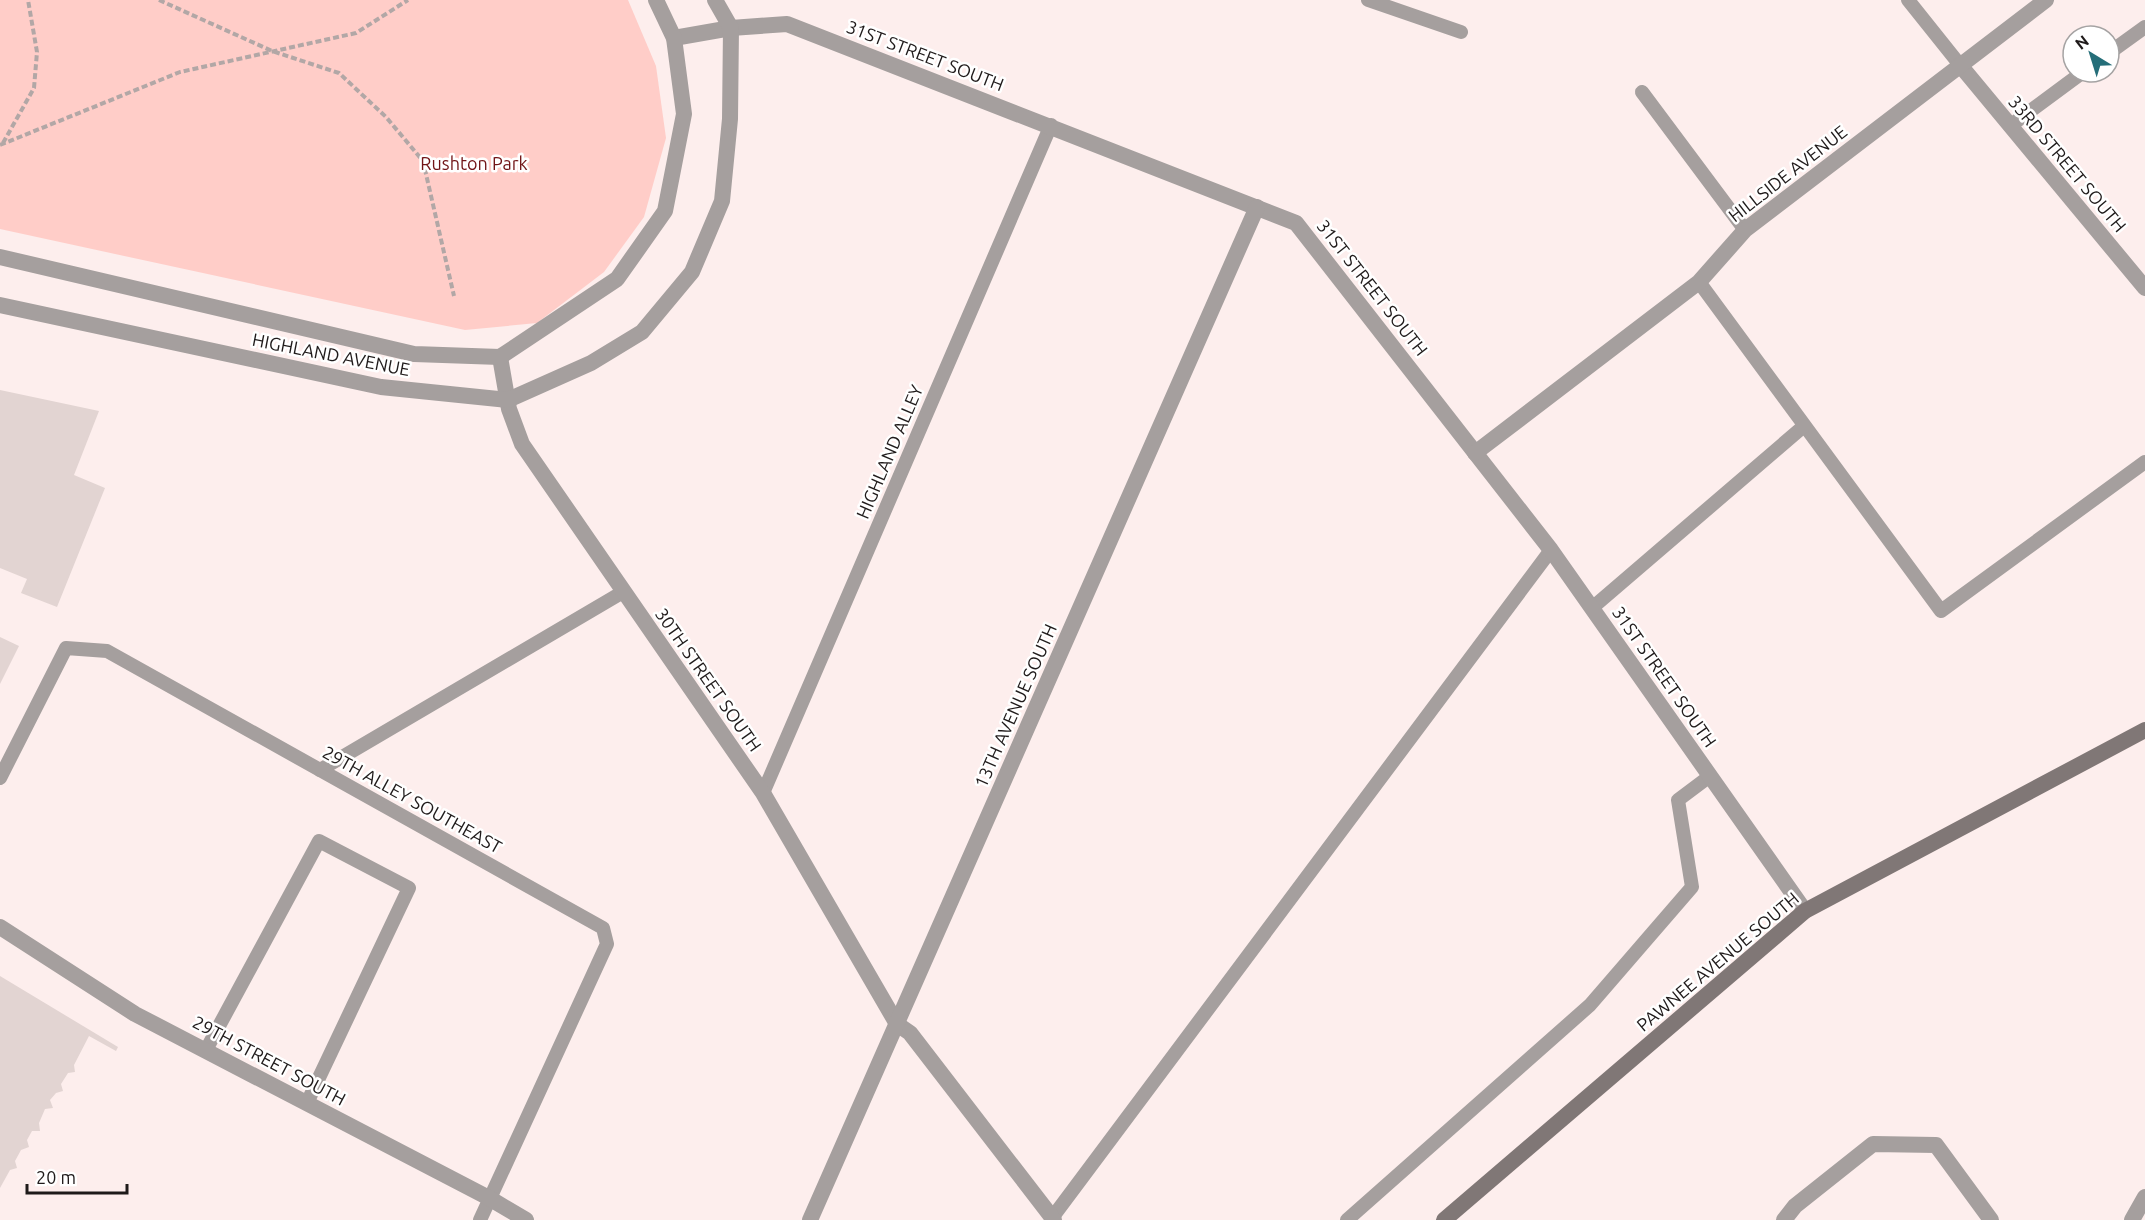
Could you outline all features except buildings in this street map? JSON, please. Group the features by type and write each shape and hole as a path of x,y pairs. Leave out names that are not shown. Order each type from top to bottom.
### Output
{"main road":[{"name":"PAWNEE AVENUE SOUTH","path":"1444,1220 1805,911 2145,730"}],"street":[{"path":"500,357 617,279 665,211 684,114 674,38 656,0"},
{"path":"715,0 731,28"},
{"name":"HILLSIDE AVENUE","path":"1475,453 1698,282 1746,230 2046,0"},
{"name":"31ST STREET SOUTH","path":"674,38 731,28 788,24 1051,125 1296,223 1551,550 1805,911"},
{"name":"HIGHLAND AVENUE","path":"0,305 381,387 508,400 591,363 642,332 692,272 722,201 730,119 731,28"},
{"name":"33RD STREET SOUTH","path":"1960,65 2145,288"},
{"name":"13TH AVENUE SOUTH","path":"810,1220 1257,207"},
{"name":"HIGHLAND AVENUE","path":"0,257 414,354 500,357"},
{"name":"30TH STREET SOUTH","path":"500,357 508,400 522,444 763,793 897,1024 910,1033 1053,1219"},
{"name":"29TH STREET SOUTH","path":"0,927 135,1014 489,1197 526,1220"},
{"path":"1784,1220 1796,1206 1873,1144 1936,1145 1988,1219"},
{"path":"2132,1220 2145,1197"}],"lane":[{"path":"1368,0 1461,32"},
{"path":"1908,0 1960,65"},
{"path":"2121,44 2145,27"},
{"path":"2010,126 2067,84"},
{"path":"1642,92 1746,230"},
{"name":"HIGHLAND ALLEY","path":"763,793 1051,125"},
{"path":"1698,282 1941,611 2145,462"},
{"path":"1592,608 1804,426"},
{"path":"1053,1219 1551,550"},
{"path":"320,770 623,592"},
{"name":"29TH ALLEY SOUTHEAST","path":"0,778 66,648 107,651 603,928 608,944 480,1220"},
{"path":"1347,1220 1590,1005 1692,887 1678,800 1710,776"},
{"path":"206,1050 319,841 409,888 307,1103"}],"path":[{"path":"1,145 34,88 38,52 28,0"},
{"path":"159,0 272,51 339,73 386,117 423,161 454,296"},
{"path":"1,145 180,72 356,33 408,0"}],"green space":[{"name":"Rushton Park","path":"0,0 628,0 656,66 666,138 644,217 604,272 537,323 465,330 0,229"}]}
